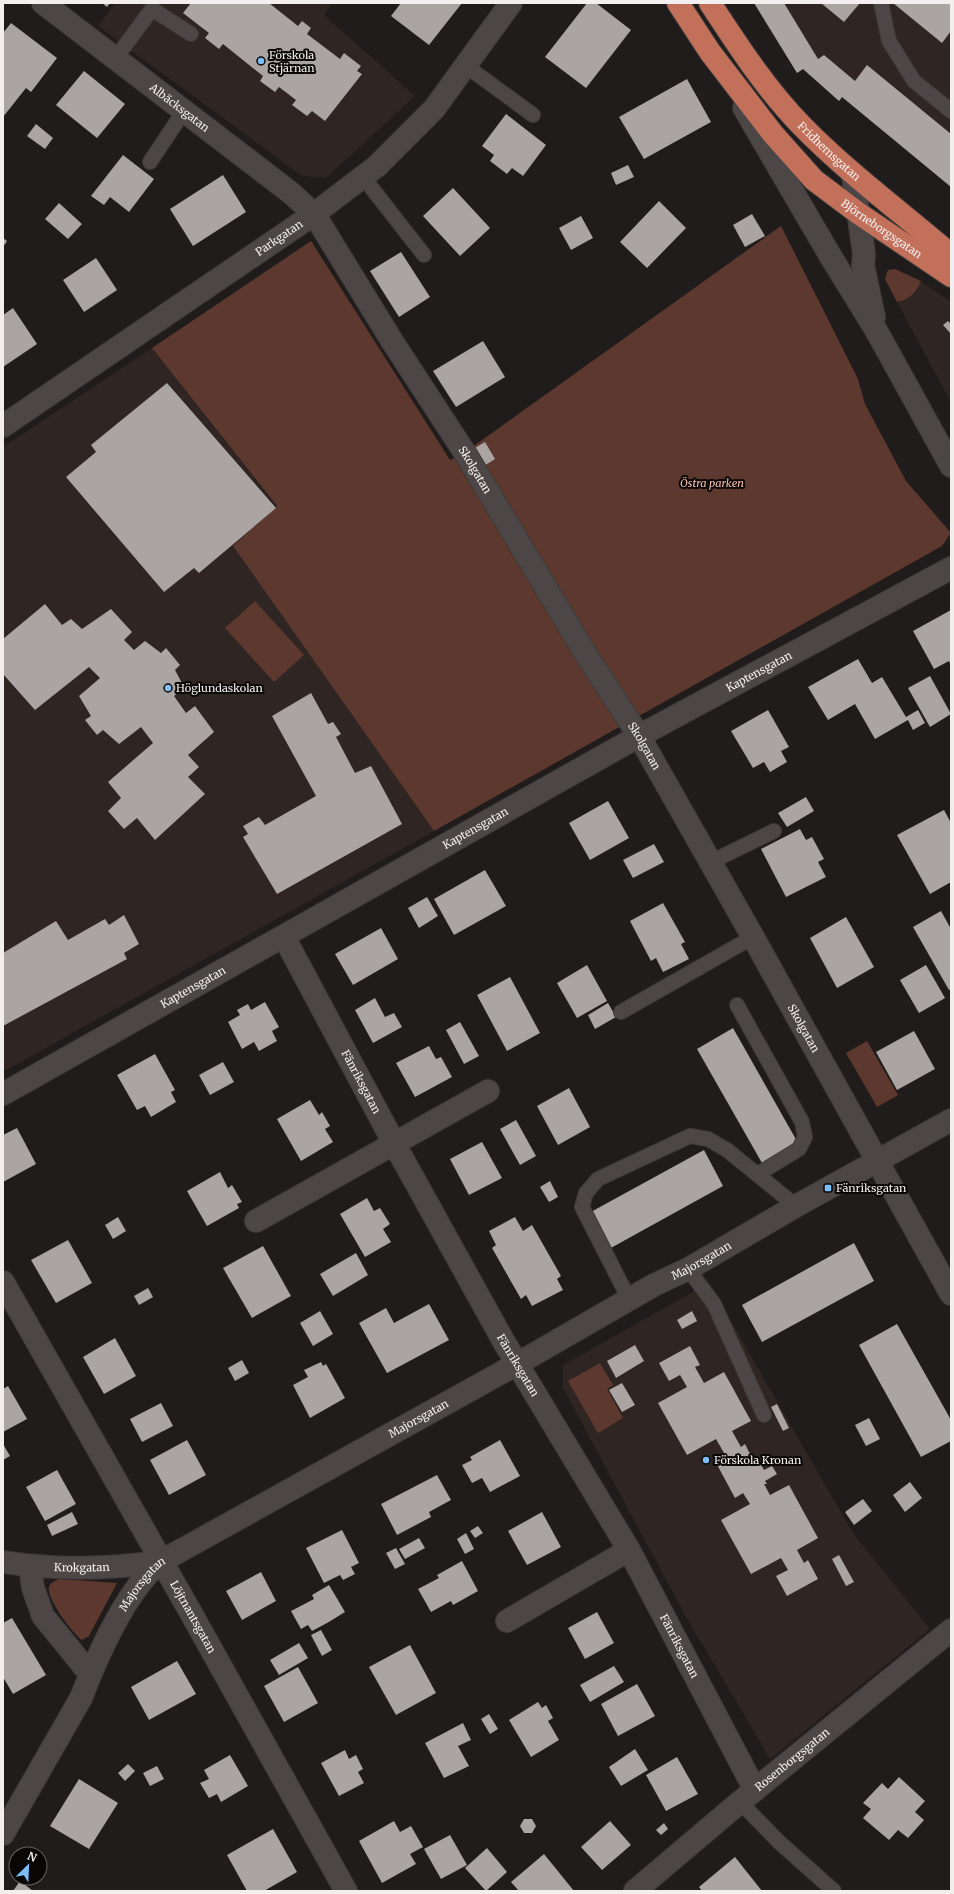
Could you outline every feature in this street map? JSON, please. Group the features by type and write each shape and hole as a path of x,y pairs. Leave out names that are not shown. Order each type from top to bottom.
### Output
{"highway":[{"name":"Fridhemsgatan","path":"678,3 710,52 773,134 814,180"},
{"name":"Fridhemsgatan","path":"710,3 763,82 802,126 854,176"},
{"name":"Björneborgsgatan","path":"854,176 951,255"},
{"name":"Björneborgsgatan","path":"814,180 858,214 951,276"}],"street":[{"name":"Albäcksgatan","path":"43,3 291,193 314,214"},
{"name":"Parkgatan","path":"3,426 314,214 377,166 434,109 511,3"},
{"name":"Fridhemsgatan","path":"710,52 831,258 876,330 951,466"},
{"name":"Fridhemsgatan","path":"854,176 863,265 876,330"},
{"name":"Skolgatan","path":"314,214 392,341 464,453 587,656 639,736 753,937 951,1294"},
{"name":"Kaptensgatan","path":"3,1094 639,736 951,568"},
{"name":"Fänriksgatan","path":"284,937 395,1145 517,1364 629,1550 747,1796"},
{"path":"256,1221 395,1145 488,1091"},
{"name":"Majorsgatan","path":"3,1834 72,1714 90,1674 130,1596 147,1573 160,1562 517,1364 630,1299 688,1269 796,1206 951,1120"},
{"name":"Löjtnantsgatan","path":"3,1282 160,1562 339,1889"},
{"path":"506,1621 629,1550"},
{"name":"Krokgatan","path":"3,1562 30,1566 114,1567 160,1562"},
{"path":"30,1566 34,1588 44,1616 90,1674"},
{"name":"Rosenborgsgatan","path":"635,1891 747,1796 951,1630"}],"lane":[{"path":"881,3 888,42 914,81 951,111"},
{"path":"115,59 152,8 191,34"},
{"path":"466,66 533,115"},
{"path":"150,162 184,111"},
{"path":"363,176 424,255"},
{"path":"711,862 774,831"},
{"path":"621,1012 753,937"},
{"path":"737,1005 802,1122 805,1137 799,1149 758,1174"},
{"path":"630,1299 582,1207 586,1193 598,1179 690,1136 708,1139 727,1150 796,1206"},
{"path":"688,1269 714,1304 764,1415"},
{"name":"Fänriksgatan","path":"747,1796 779,1842 834,1891"}],"shaded area":[{"name":"Förskola Stjärnan","path":"115,3 332,3 324,15 415,96 326,178 302,176 98,26"},
{"path":"754,3 951,3 951,187 843,98 839,101 803,69 797,73"},
{"path":"921,281 951,302 951,402 897,302 907,299 916,293"},
{"name":"Höglundaskolan","path":"152,348 277,507 233,546 434,831 3,1072 3,447"},
{"name":"Förskola Kronan","path":"709,1283 853,1533 930,1629 770,1759 685,1615 563,1388 563,1365"}],"green space":[{"name":"Östra parken","path":"781,226 858,379 865,404 906,481 951,533 942,546 434,831 233,546 277,506 152,348 311,241 450,460 464,453"},
{"path":"895,269 921,281 912,295 897,302 885,279 888,270"},
{"path":"255,601 304,655 274,682 225,628"},
{"path":"867,1041 898,1095 877,1107 846,1053"},
{"path":"600,1363 613,1385 607,1389 623,1418 598,1433 568,1381"},
{"path":"59,1579 117,1583 89,1636 82,1640 67,1623 56,1607 49,1592 49,1587 52,1583"}],"building":[{"path":"102,3 110,3 107,7"},
{"path":"191,3 269,3 298,26 302,21 311,28 307,34 340,59 344,53 361,66 357,71 362,74 325,121 312,111 307,116 292,105 296,100 279,87 275,92 260,81 263,76 223,44 219,49 205,38 209,33 183,13"},
{"path":"401,3 462,3 429,45 391,16"},
{"path":"587,3 596,3 631,30 586,88 545,57"},
{"path":"754,3 784,3 818,59 824,55 855,81 867,65 951,134 951,187 842,97 839,101 803,69 797,73"},
{"path":"821,3 860,3 844,22"},
{"path":"893,3 951,3 951,31 942,43"},
{"path":"11,23 57,58 31,92 26,88 3,117 3,33"},
{"path":"84,71 125,104 97,138 56,105"},
{"path":"687,79 711,122 644,159 619,117"},
{"path":"506,114 546,145 523,176 512,168 507,174 490,161 494,155 482,146"},
{"path":"36,124 53,138 45,149 27,136"},
{"path":"123,155 154,179 129,212 110,197 104,205 91,196"},
{"path":"628,165 634,177 616,185 611,173"},
{"path":"223,175 246,212 193,246 170,209"},
{"path":"453,188 490,228 460,256 423,216"},
{"path":"659,201 686,228 647,268 620,242"},
{"path":"59,203 82,224 68,239 45,219"},
{"path":"752,214 765,236 745,247 733,225"},
{"path":"581,216 593,238 571,250 559,228"},
{"path":"3,238 7,241 3,247"},
{"path":"401,252 430,297 399,317 370,271"},
{"path":"96,258 117,290 84,312 63,280"},
{"path":"13,308 37,344 3,367 3,315"},
{"path":"948,321 951,324 951,334 943,325"},
{"path":"483,341 505,377 456,407 433,371"},
{"path":"167,383 276,508 199,573 194,568 164,592 66,477 96,452 91,445"},
{"path":"485,442 495,459 484,466 473,449"},
{"path":"45,604 62,625 71,619 82,629 111,609 132,632 124,640 134,650 145,641 161,653 166,648 180,665 175,670 184,687 174,696 186,713 195,706 214,732 188,755 199,767 188,777 205,794 155,840 137,818 124,829 108,811 121,798 108,782 153,743 141,727 119,744 103,730 97,735 85,720 91,716 79,696 100,678 89,667 35,710 3,674 3,639"},
{"path":"951,610 951,666 949,661 934,669 913,631"},
{"path":"858,659 872,683 882,677 906,717 918,710 925,723 913,730 908,720 875,739 855,704 828,720 808,687"},
{"path":"930,676 951,714 930,727 908,688"},
{"path":"311,693 328,724 333,722 341,734 336,737 355,773 371,766 402,824 277,894 243,837 248,834 243,826 259,817 265,825 316,796 272,716"},
{"path":"768,710 789,747 781,751 787,762 770,772 764,762 753,768 731,731"},
{"path":"806,797 814,811 787,827 778,813"},
{"path":"608,801 629,838 590,860 569,823"},
{"path":"944,810 951,823 951,882 930,894 897,835"},
{"path":"800,829 806,840 812,837 824,859 818,862 826,877 786,897 761,849"},
{"path":"654,844 664,862 633,878 623,860"},
{"path":"485,870 506,906 454,935 434,899"},
{"path":"427,897 438,916 419,928 408,908"},
{"path":"663,903 685,942 681,944 689,959 663,972 656,958 651,961 630,921"},
{"path":"941,911 951,929 951,989 949,990 913,927"},
{"path":"124,915 139,944 124,953 127,959 3,1026 3,953 56,921 68,940 105,919 109,925"},
{"path":"846,917 874,967 837,988 810,938"},
{"path":"381,928 398,959 353,985 335,954"},
{"path":"587,965 607,1001 577,1018 557,983"},
{"path":"926,965 945,998 919,1013 900,980"},
{"path":"510,977 540,1033 507,1051 477,995"},
{"path":"375,998 385,1017 394,1013 402,1027 373,1043 355,1010"},
{"path":"265,1002 279,1027 272,1031 277,1041 259,1051 254,1042 242,1049 228,1022 240,1015 237,1010 248,1004 251,1010"},
{"path":"608,1003 616,1017 595,1029 588,1015"},
{"path":"460,1022 479,1056 464,1064 446,1030"},
{"path":"733,1028 798,1143 762,1163 697,1049"},
{"path":"914,1031 935,1069 897,1090 876,1052"},
{"path":"429,1046 436,1059 441,1057 452,1077 415,1097 396,1063"},
{"path":"155,1054 175,1090 171,1092 176,1102 151,1117 145,1106 137,1110 117,1075"},
{"path":"223,1062 234,1082 210,1095 199,1075"},
{"path":"569,1088 590,1127 558,1145 537,1106"},
{"path":"310,1100 319,1115 322,1112 330,1126 325,1129 333,1142 301,1161 277,1119"},
{"path":"516,1120 536,1156 520,1165 500,1129"},
{"path":"17,1128 36,1164 3,1182 3,1135"},
{"path":"482,1142 502,1178 469,1195 450,1159"},
{"path":"704,1150 723,1186 609,1249 589,1213"},
{"path":"220,1172 228,1188 232,1185 242,1202 237,1204 239,1208 207,1226 187,1191"},
{"path":"550,1181 558,1197 549,1202 540,1187"},
{"path":"367,1198 374,1211 380,1208 390,1224 383,1229 391,1242 365,1257 340,1214"},
{"path":"118,1217 126,1231 113,1239 105,1225"},
{"path":"515,1217 523,1231 532,1225 561,1276 557,1279 563,1290 532,1306 526,1295 521,1299 492,1248 496,1245 489,1231"},
{"path":"68,1240 92,1283 56,1303 31,1260"},
{"path":"854,1243 874,1281 762,1342 742,1305"},
{"path":"263,1246 291,1296 252,1318 223,1268"},
{"path":"356,1253 368,1275 333,1296 320,1274"},
{"path":"148,1288 153,1297 139,1305 134,1296"},
{"path":"429,1304 449,1340 387,1373 359,1323 386,1308 394,1323"},
{"path":"320,1311 333,1334 313,1346 300,1323"},
{"path":"692,1311 697,1321 682,1329 677,1320"},
{"path":"897,1324 951,1420 951,1441 921,1457 859,1345"},
{"path":"115,1338 136,1376 104,1394 83,1357"},
{"path":"635,1345 644,1361 616,1378 607,1361"},
{"path":"690,1346 700,1365 695,1367 704,1383 724,1372 751,1421 732,1431 741,1447 745,1444 755,1464 759,1461 764,1470 772,1466 777,1474 765,1481 767,1484 764,1484 770,1495 789,1485 818,1538 797,1550 804,1563 808,1560 818,1579 787,1596 776,1576 788,1570 781,1558 751,1574 721,1520 750,1504 743,1493 735,1498 714,1459 724,1453 716,1439 687,1455 658,1403 687,1387 680,1375 669,1381 659,1363"},
{"path":"242,1360 249,1373 235,1381 228,1368"},
{"path":"321,1362 323,1366 326,1364 345,1398 310,1418 293,1385 308,1377 304,1370"},
{"path":"622,1383 635,1405 622,1412 609,1390"},
{"path":"8,1386 27,1419 3,1432 3,1389"},
{"path":"161,1403 173,1426 142,1442 130,1419"},
{"path":"777,1404 789,1428 783,1431 771,1407"},
{"path":"869,1418 880,1439 866,1446 855,1425"},
{"path":"187,1440 206,1475 169,1495 150,1460"},
{"path":"500,1440 520,1476 490,1492 482,1478 472,1483 462,1465 472,1460 470,1457"},
{"path":"3,1444 10,1456 3,1460"},
{"path":"57,1470 76,1504 45,1521 26,1487"},
{"path":"437,1475 451,1500 429,1512 431,1517 397,1535 381,1504"},
{"path":"910,1482 922,1498 905,1512 893,1495"},
{"path":"863,1499 872,1511 854,1525 845,1512"},
{"path":"72,1512 78,1524 52,1536 47,1525"},
{"path":"542,1512 561,1547 527,1565 508,1531"},
{"path":"478,1526 483,1533 475,1538 470,1531"},
{"path":"342,1530 359,1563 351,1567 355,1574 343,1580 340,1575 324,1583 306,1548"},
{"path":"466,1533 474,1549 465,1554 457,1539"},
{"path":"419,1538 425,1548 405,1559 399,1549"},
{"path":"396,1548 405,1564 395,1569 386,1553"},
{"path":"839,1555 854,1582 846,1586 832,1559"},
{"path":"462,1561 478,1591 453,1605 451,1601 431,1612 418,1589 439,1578 437,1575"},
{"path":"261,1572 276,1601 242,1620 226,1591"},
{"path":"329,1585 345,1612 312,1631 308,1625 301,1629 291,1611 314,1599 312,1595"},
{"path":"597,1612 614,1643 585,1659 568,1628"},
{"path":"12,1618 46,1675 13,1694 3,1677 3,1623"},
{"path":"321,1630 332,1650 322,1656 311,1635"},
{"path":"299,1643 308,1658 279,1675 270,1660"},
{"path":"410,1645 436,1693 396,1715 369,1667"},
{"path":"177,1661 196,1694 149,1720 131,1687"},
{"path":"614,1666 624,1682 590,1702 580,1685"},
{"path":"298,1667 318,1703 284,1722 264,1686"},
{"path":"637,1684 655,1716 618,1736 601,1704"},
{"path":"538,1702 542,1708 546,1705 553,1718 548,1721 559,1740 531,1757 509,1720"},
{"path":"489,1714 498,1729 490,1734 481,1719"},
{"path":"463,1723 471,1740 458,1746 469,1766 444,1778 425,1743"},
{"path":"635,1749 648,1770 621,1786 609,1767"},
{"path":"345,1750 349,1759 356,1755 363,1769 358,1772 364,1783 339,1796 321,1763"},
{"path":"230,1755 248,1786 221,1802 217,1794 209,1798 200,1783 209,1779 204,1770"},
{"path":"677,1757 698,1794 666,1811 646,1775"},
{"path":"128,1764 135,1771 125,1781 118,1773"},
{"path":"157,1766 164,1779 150,1786 143,1773"},
{"path":"899,1777 925,1801 915,1812 924,1820 908,1838 898,1830 889,1840 863,1818 871,1809 863,1803 882,1783 888,1789"},
{"path":"79,1779 118,1803 89,1849 50,1826"},
{"path":"524,1819 532,1819 536,1826 532,1833 524,1833 520,1826"},
{"path":"394,1821 400,1832 411,1826 423,1847 410,1854 416,1864 382,1883 359,1841"},
{"path":"610,1821 631,1845 602,1870 581,1847"},
{"path":"664,1823 668,1829 661,1835 656,1830"},
{"path":"273,1829 297,1872 264,1891 247,1891 227,1855"},
{"path":"450,1835 467,1865 441,1879 424,1849"},
{"path":"487,1848 507,1872 486,1891 465,1868"},
{"path":"544,1854 574,1891 519,1891 511,1882"},
{"path":"735,1857 762,1891 702,1891 699,1887"},
{"path":"16,1886 26,1886 33,1891 13,1891"}],"place":[{"name":"Förskola Stjärnan","path":"261,61"},
{"name":"Höglundaskolan","path":"168,688"},
{"name":"Fänriksgatan","path":"828,1188"},
{"name":"Förskola Kronan","path":"706,1460"}]}
